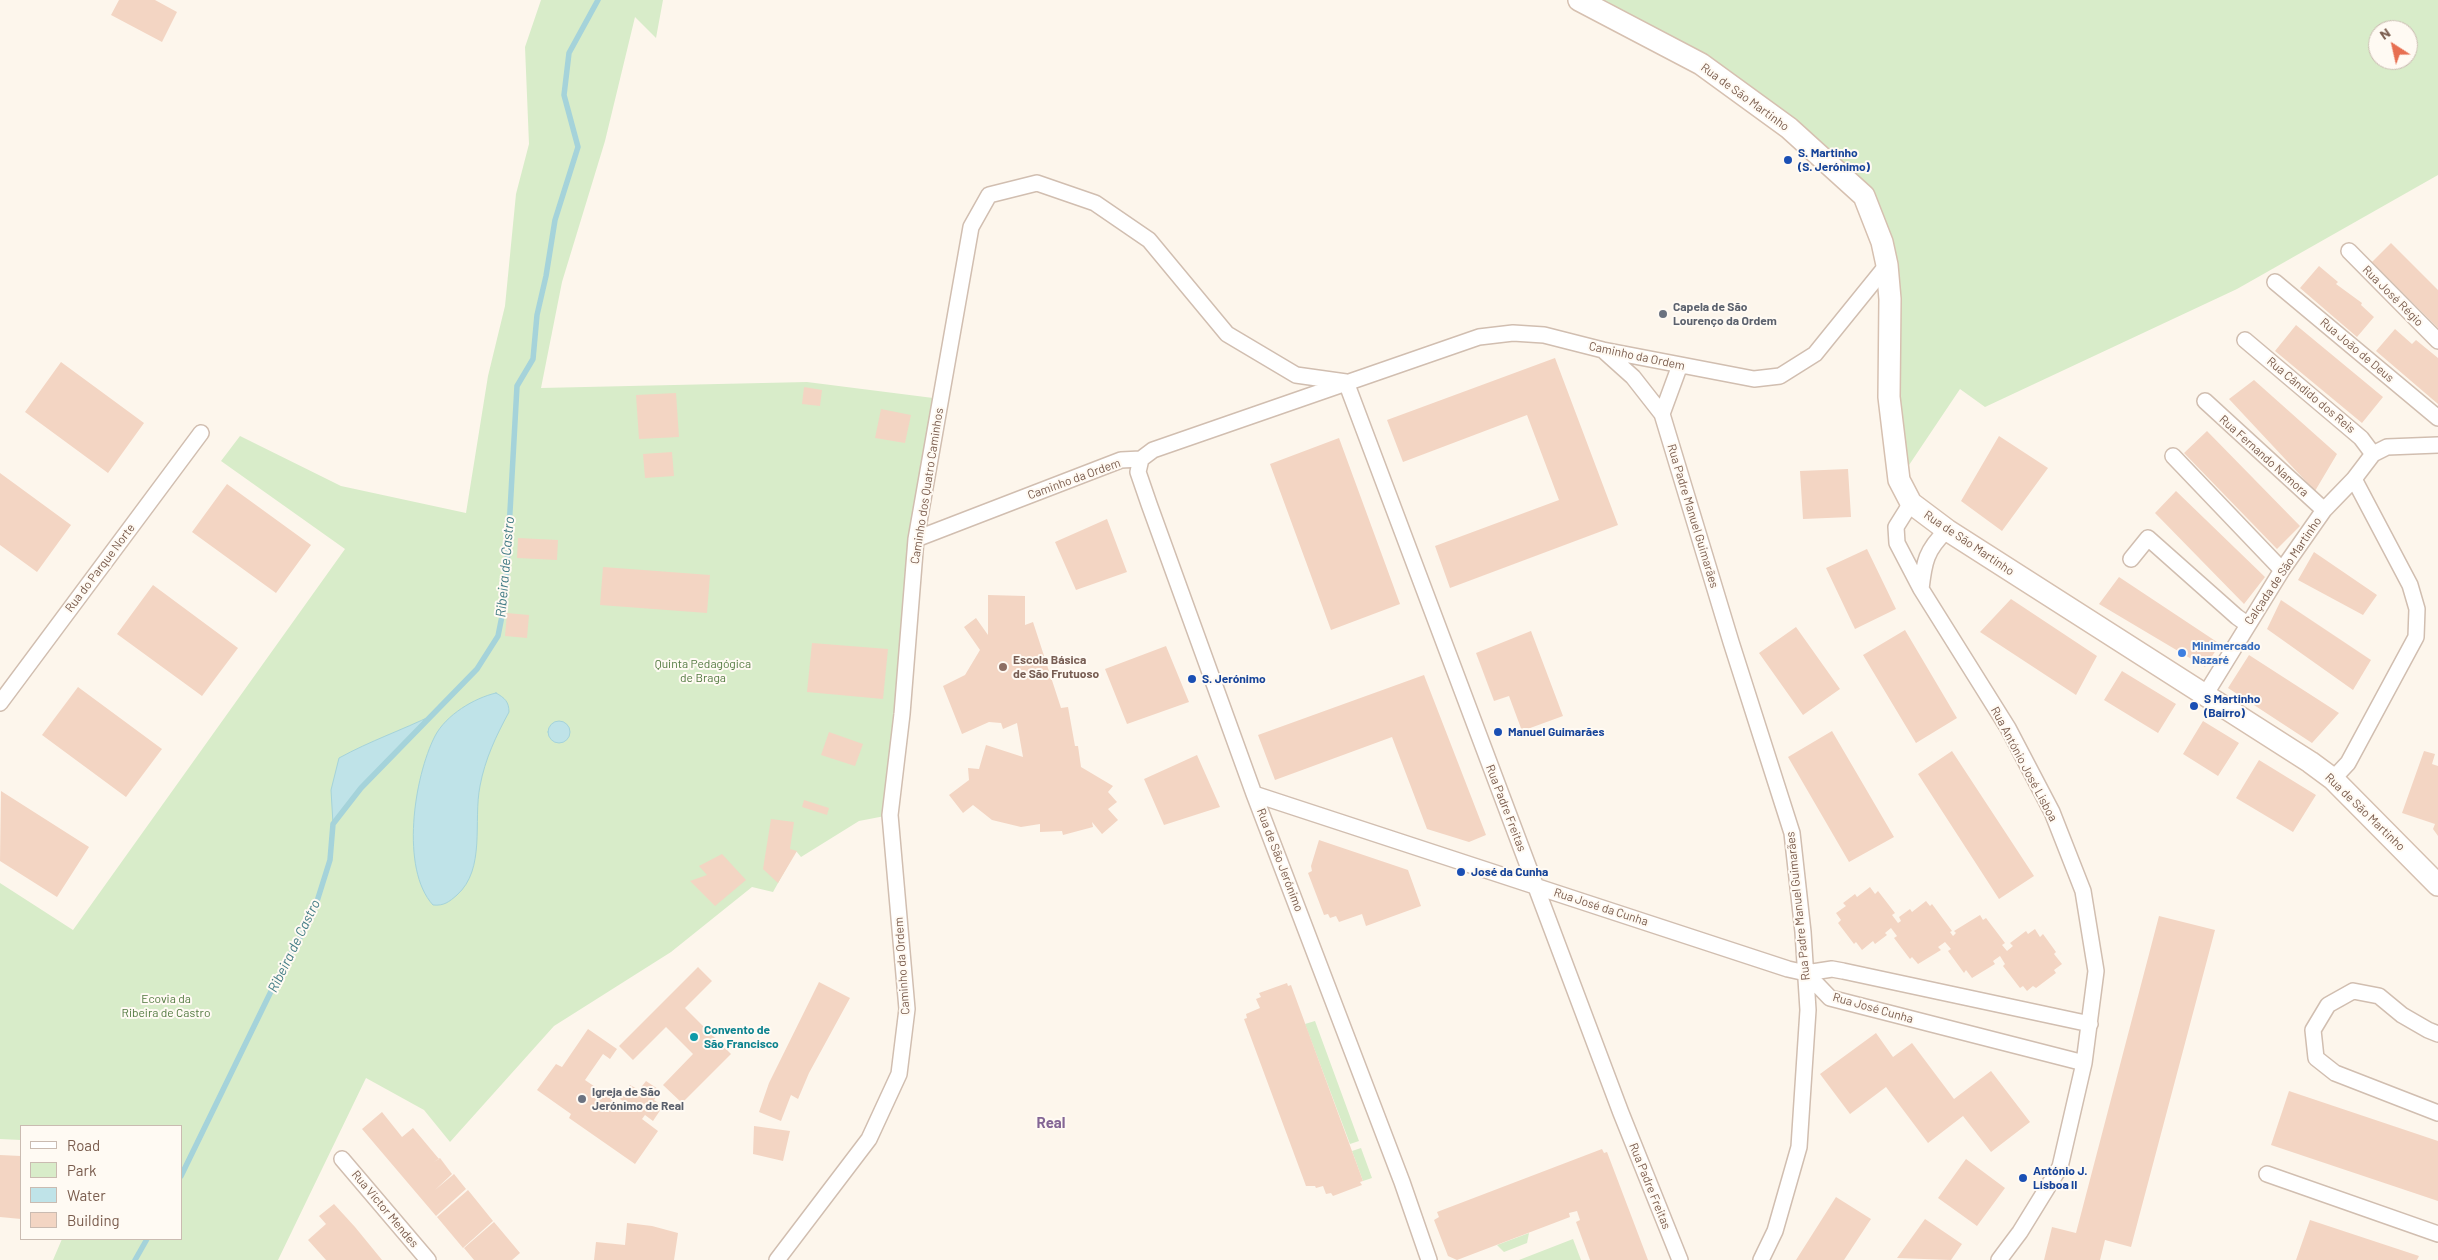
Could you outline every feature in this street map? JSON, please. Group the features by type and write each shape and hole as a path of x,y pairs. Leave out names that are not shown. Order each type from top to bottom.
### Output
{"street":[{"name":"Rua de São Martinho","path":"1579,0 1701,64 1789,128 1864,196 1882,242 1887,265 1890,298 1890,397 1894,448 1899,480 1911,503 1947,530 2333,779 2438,885"},
{"name":"Caminho da Ordem","path":"989,195 1037,182 1095,203 1149,240 1227,334 1296,375 1346,382"},
{"name":"Caminho dos Quatro Caminhos","path":"890,815 902,714 916,539 971,227 989,195"},
{"name":"Rua José Régio","path":"2349,251 2438,341"},
{"name":"Caminho da Ordem","path":"916,539 1122,460 1141,459 1153,450 1479,337 1513,334 1544,335 1602,350 1754,379 1780,376 1815,354 1887,265"},
{"name":"Rua João de Deus","path":"2275,282 2438,418"},
{"name":"Rua Cândido dos Reis","path":"2245,340 2361,438 2373,454"},
{"name":"Rua Padre Manuel Guimarães","path":"1602,350 1633,377 1662,414 1731,642 1792,833 1808,1010 1799,1147 1775,1231 1761,1260"},
{"path":"1662,414 1680,365"},
{"name":"Rua Padre Freitas","path":"1346,382 1621,1112 1680,1260"},
{"name":"Rua Fernando Namora","path":"2205,401 2324,510"},
{"name":"Rua do Parque Norte","path":"0,703 201,433"},
{"path":"2373,454 2387,446 2438,445"},
{"name":"Calçada de São Martinho","path":"2205,695 2282,570 2324,510 2354,479 2373,454"},
{"path":"2173,456 2282,570"},
{"name":"Rua de São Jerónimo","path":"1141,459 1138,472 1146,496 1254,794 1402,1182 1429,1260"},
{"path":"2333,779 2348,763 2416,637 2417,609 2410,585 2354,479"},
{"name":"Rua António José Lisboa","path":"1911,503 1896,527 1897,543 1922,590 2008,728 2052,812 2079,882 2096,971 2084,1063 2060,1167 2020,1232 1999,1260"},
{"path":"1922,590 1924,560 1930,548 1947,530"},
{"path":"2131,559 2148,538 2247,624"},
{"name":"Rua José da Cunha","path":"1254,794 1806,973"},
{"name":"Caminho da Ordem","path":"777,1260 869,1139 899,1074 907,1009 890,815"},
{"path":"1806,973 1832,969 1844,970 2090,1024"},
{"name":"Rua José Cunha","path":"1806,973 1830,998 2084,1063"},
{"path":"2438,1034 2402,1015 2379,996 2353,992 2328,1005 2313,1030 2316,1058 2335,1073 2438,1112"},
{"name":"Rua Victor Mendes","path":"342,1159 428,1260"},
{"path":"2267,1174 2438,1234"}],"green space":[{"path":"541,0 663,0 656,38 635,17 605,141 562,282 541,388 807,382 941,399 890,815 859,821 801,857 796,851 773,892 752,887 671,952 554,1026 450,1142 424,1110 366,1078 278,1260 53,1260 62,1240 182,1240 182,1125 20,1125 20,1140 0,1139 0,883 73,930 345,549 221,461 240,436 341,486 466,513 488,376 505,306 516,194 529,144 525,47"},
{"path":"1579,0 2438,0 2438,175 2237,289 1985,407 1960,389 1899,480 1890,299 1864,196 1789,128"},
{"path":"1315,1021 1359,1141 1350,1144 1305,1024"},
{"path":"1361,1148 1372,1178 1363,1181 1352,1151"},
{"path":"1529,1233 1527,1243 1504,1252 1497,1245"},
{"path":"1573,1239 1581,1260 1519,1260"}],"water":[{"path":"496,693 506,701 509,712 492,748 482,776 478,800 477,844 472,872 466,884 449,902 433,905 423,889 416,869 414,822 416,798 421,775 435,736 446,721 461,708"},
{"path":"433,715 361,788 333,824 331,790 339,758"},
{"path":"559,721 567,724 570,732 567,740 559,743 551,740 548,732 551,724"}],"building":[{"path":"119,0 155,0 177,12 162,42 111,15"},
{"path":"2391,243 2438,290 2438,328 2372,262"},
{"path":"2319,266 2338,282 2336,284 2362,303 2361,305 2374,317 2357,337 2300,288"},
{"path":"2296,325 2383,397 2362,423 2275,351"},
{"path":"2395,329 2412,344 2416,340 2438,358 2438,404 2376,351"},
{"path":"1555,358 1618,525 1450,588 1435,546 1559,500 1527,415 1403,462 1387,420"},
{"path":"61,362 144,423 108,473 25,412"},
{"path":"2254,380 2337,454 2315,491 2229,399"},
{"path":"804,387 822,390 820,406 802,404"},
{"path":"676,393 679,437 639,439 636,395"},
{"path":"881,409 911,415 905,443 875,438"},
{"path":"2207,431 2300,526 2277,549 2184,453"},
{"path":"1999,436 2048,468 2002,531 1961,501"},
{"path":"1339,438 1400,604 1331,630 1270,464"},
{"path":"672,452 674,476 645,478 643,454"},
{"path":"1848,469 1851,517 1803,519 1800,471"},
{"path":"0,473 71,525 37,572 0,545"},
{"path":"227,484 311,545 276,593 192,532"},
{"path":"2176,491 2265,577 2244,604 2155,513"},
{"path":"1107,519 1127,572 1076,590 1055,542"},
{"path":"518,538 558,540 557,560 517,558"},
{"path":"1867,549 1896,609 1855,629 1826,568"},
{"path":"2314,552 2377,595 2363,615 2298,580"},
{"path":"603,567 710,575 707,613 600,605"},
{"path":"2119,577 2220,644 2205,667 2099,604"},
{"path":"153,585 238,648 202,696 117,634"},
{"path":"988,595 1025,596 1025,625 1033,622 1061,708 1068,707 1075,746 1078,746 1081,767 1113,786 1108,792 1117,802 1108,809 1118,820 1102,834 1092,822 1093,827 1063,835 1062,831 1040,832 1040,824 1021,827 992,820 973,805 963,813 949,795 969,780 968,768 979,769 986,745 1023,757 1017,723 1003,729 1001,723 989,722 962,734 943,686 965,675 980,650 964,627 976,618 988,635"},
{"path":"2011,599 2097,656 2076,695 1980,632"},
{"path":"2281,600 2371,660 2353,690 2267,629"},
{"path":"507,613 529,615 527,638 505,636"},
{"path":"1796,627 1840,689 1803,715 1759,653"},
{"path":"1905,630 1957,718 1916,743 1863,655"},
{"path":"1531,631 1563,716 1522,731 1509,696 1494,701 1476,653"},
{"path":"812,643 888,649 883,699 807,692"},
{"path":"1166,646 1189,702 1127,724 1105,669"},
{"path":"2249,655 2339,713 2312,743 2228,688"},
{"path":"2122,671 2176,704 2158,733 2104,700"},
{"path":"1424,675 1486,835 1469,842 1427,829 1392,737 1275,780 1258,735"},
{"path":"78,687 162,749 126,797 42,735"},
{"path":"2203,721 2239,743 2218,776 2183,754"},
{"path":"1832,731 1894,837 1849,862 1788,757"},
{"path":"829,732 863,744 855,766 821,755"},
{"path":"1952,751 2034,876 1999,899 1918,774"},
{"path":"2424,751 2435,754 2432,764 2438,766 2438,836 2433,829 2435,824 2402,813"},
{"path":"1197,755 1220,807 1164,825 1144,779"},
{"path":"2259,760 2316,795 2293,832 2236,798"},
{"path":"1,791 89,847 57,897 0,861"},
{"path":"804,800 829,808 827,815 802,807"},
{"path":"771,819 794,822 790,849 797,851 778,883 763,869"},
{"path":"1319,840 1408,870 1421,906 1366,926 1362,914 1339,922 1336,916 1330,918 1328,914 1324,915 1308,873 1312,871 1311,866"},
{"path":"722,854 746,880 715,906 690,881 707,875 699,866"},
{"path":"1870,887 1875,894 1878,891 1895,913 1892,915 1898,923 1901,921 1899,917 1910,909 1912,912 1926,901 1930,906 1932,904 1952,931 1950,932 1953,936 1956,933 1954,931 1980,915 1983,920 1986,918 2005,943 2002,945 2007,951 2013,946 2010,943 2026,931 2028,934 2035,929 2040,937 2043,934 2062,964 2054,970 2056,973 2036,988 2033,986 2027,991 2023,986 2020,988 2003,966 2005,964 2000,956 1993,961 1995,964 1972,978 1966,970 1964,973 1948,951 1951,949 1945,942 1938,947 1941,950 1918,964 1912,957 1910,959 1894,938 1897,936 1891,928 1885,933 1887,935 1875,944 1873,941 1862,950 1856,942 1854,944 1838,923 1841,920 1836,913 1846,906 1843,903 1855,894 1857,897"},
{"path":"2159,916 2215,930 2131,1247 2105,1240 2100,1260 2044,1260 2052,1227 2076,1233"},
{"name":"Convento de São Francisco","path":"698,967 712,981 685,1008 731,1054 682,1103 663,1085 693,1054 666,1027 633,1060 619,1046"},
{"path":"819,982 850,998 809,1073 798,1099 791,1095 781,1121 759,1112 769,1083"},
{"path":"1287,983 1288,986 1291,985 1363,1181 1360,1182 1362,1185 1333,1196 1331,1193 1326,1194 1323,1186 1316,1188 1315,1186 1306,1186 1244,1019 1247,1018 1246,1014 1260,1008 1256,999 1261,997 1259,993"},
{"name":"Igreja de São Jerónimo de Real","path":"588,1029 617,1049 610,1059 603,1054 585,1080 626,1108 629,1105 620,1099 630,1085 639,1090 646,1081 661,1091 654,1100 663,1106 653,1121 645,1115 642,1119 658,1131 635,1164 569,1118 571,1114 537,1090 556,1064 562,1067"},
{"path":"1876,1033 1893,1057 1912,1043 1954,1099 1991,1071 2030,1122 1991,1152 1963,1116 1928,1143 1886,1087 1850,1114 1820,1074"},
{"path":"2289,1091 2438,1141 2438,1201 2271,1145"},
{"path":"382,1112 402,1137 413,1128 452,1174 435,1190 454,1174 466,1189 436,1216 362,1129"},
{"path":"754,1126 790,1131 783,1161 753,1154"},
{"path":"1602,1149 1604,1153 1607,1152 1648,1260 1590,1260 1576,1222 1580,1220 1577,1211 1569,1213 1570,1217 1457,1260 1448,1256 1434,1220 1439,1217 1437,1212"},
{"path":"0,1155 20,1156 20,1219 0,1217"},
{"path":"1966,1159 2005,1188 1977,1226 1938,1198"},
{"path":"468,1190 493,1221 463,1248 437,1217"},
{"path":"1836,1197 1871,1219 1844,1260 1796,1260"},
{"path":"334,1204 382,1260 326,1260 308,1240 326,1224 319,1216"},
{"path":"1925,1219 1962,1244 1951,1260 1897,1258"},
{"path":"2310,1220 2419,1256 2417,1260 2296,1260"},
{"path":"494,1222 520,1253 512,1260 474,1260 464,1248"},
{"path":"627,1223 652,1226 678,1233 674,1260 594,1260 596,1242 625,1245"}],"waterway":[{"name":"Ribeira de Castro","path":"182,1174 278,977 313,914 330,860 333,824 361,788 477,669 498,636 505,601 517,386 533,359 537,315 546,276 555,220 578,147 564,95 569,53 598,0"},
{"name":"Ribeira de Castro","path":"135,1260 146,1240"}],"place":[{"name":"S. Martinho (S. Jerónimo)","path":"1788,160"},
{"name":"Capela de São Lourenço da Ordem","path":"1663,314"},
{"name":"Minimercado Nazaré","path":"2182,653"},
{"name":"Escola Básica de São Frutuoso","path":"1003,667"},
{"name":"S. Jerónimo","path":"1192,679"},
{"name":"S Martinho (Bairro)","path":"2194,706"},
{"name":"Manuel Guimarães","path":"1498,732"},
{"name":"José da Cunha","path":"1461,872"},
{"name":"Convento de São Francisco","path":"694,1037"},
{"name":"Igreja de São Jerónimo de Real","path":"582,1099"},
{"name":"António J. Lisboa II","path":"2023,1178"}],"district":[{"name":"Real","path":"1051,1123"}],"park label":[{"name":"Quinta Pedagógica de Braga","path":"703,671"},
{"name":"Ecovia da Ribeira de Castro","path":"166,1006"}]}
